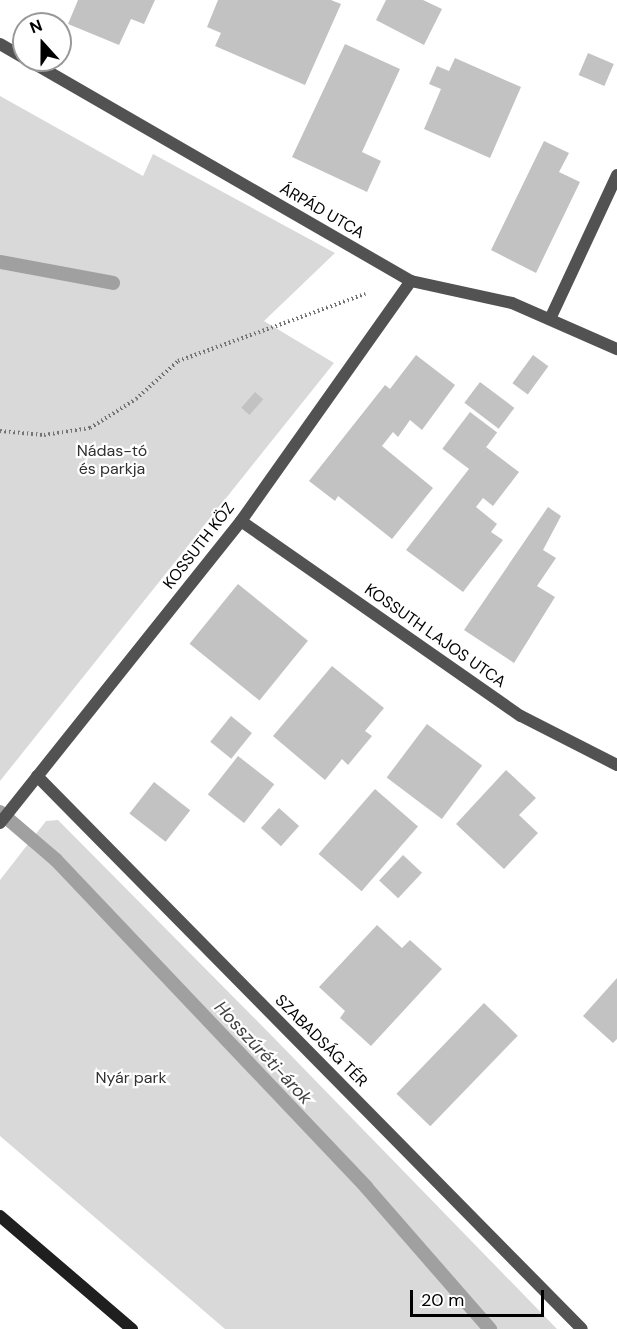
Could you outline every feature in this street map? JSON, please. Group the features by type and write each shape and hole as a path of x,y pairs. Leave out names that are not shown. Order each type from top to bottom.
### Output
{"main road":[{"path":"0,1216 132,1329"}],"street":[{"name":"ÁRPÁD UTCA","path":"49,72 411,281 512,303 617,349"},
{"path":"550,319 617,175"},
{"name":"KOSSUTH KÖZ","path":"0,823 241,521 411,281"},
{"name":"KOSSUTH LAJOS UTCA","path":"241,521 521,716 617,765"},
{"name":"SZABADSÁG TÉR","path":"37,776 582,1329"}],"path":[{"path":"0,431 44,435 90,428 136,399 178,361 204,349 411,281"}],"green space":[{"name":"Nádas-tó és parkja","path":"0,96 143,176 153,154 335,253 264,321 334,363 0,781"},
{"name":"Nyár park","path":"58,820 557,1329 225,1329 0,1136 0,880 46,821"}],"building":[{"path":"78,0 155,0 144,24 131,19 119,45 72,26 72,14"},
{"path":"218,0 331,0 341,4 305,85 215,46 221,33 207,27"},
{"path":"386,0 423,0 442,9 424,45 376,20"},
{"path":"345,44 400,69 362,152 381,161 367,192 292,157"},
{"path":"588,53 614,64 604,86 579,75"},
{"path":"455,58 521,87 490,158 424,129 441,89 429,84 437,66 449,71"},
{"path":"544,141 569,153 559,172 580,182 536,273 491,250"},
{"path":"416,355 455,385 422,430 410,420 398,437 393,432 382,446 433,488 392,539 338,496 335,501 309,481 385,385 390,389"},
{"path":"533,355 548,366 528,394 512,383"},
{"path":"480,382 514,408 499,429 464,403"},
{"path":"255,392 263,399 250,415 241,408"},
{"path":"470,412 497,432 469,469 442,449"},
{"path":"486,447 519,472 493,506 483,498 476,507 497,524 491,532 503,540 463,592 406,550"},
{"path":"548,507 561,516 543,550 556,558 537,586 555,597 514,663 464,630"},
{"path":"238,584 308,641 259,700 190,644"},
{"path":"332,666 384,708 365,731 372,736 348,765 342,759 325,780 273,736"},
{"path":"231,716 252,733 231,759 210,742"},
{"path":"427,724 482,766 442,819 387,778"},
{"path":"238,756 274,784 244,823 208,795"},
{"path":"506,770 536,798 519,815 538,833 504,869 456,824"},
{"path":"154,782 190,810 166,842 129,814"},
{"path":"375,789 418,826 362,891 319,854"},
{"path":"279,808 299,826 281,846 261,828"},
{"path":"403,855 422,873 398,898 379,881"},
{"path":"377,925 402,948 410,940 442,969 371,1046 340,1018 345,1011 319,987"},
{"path":"617,978 617,1039 613,1043 583,1016"},
{"path":"484,1003 518,1036 430,1126 396,1094"}],"waterway":[{"path":"0,262 113,283"},
{"name":"Hosszúréti-árok","path":"0,812 56,860 366,1187 490,1329"}]}
